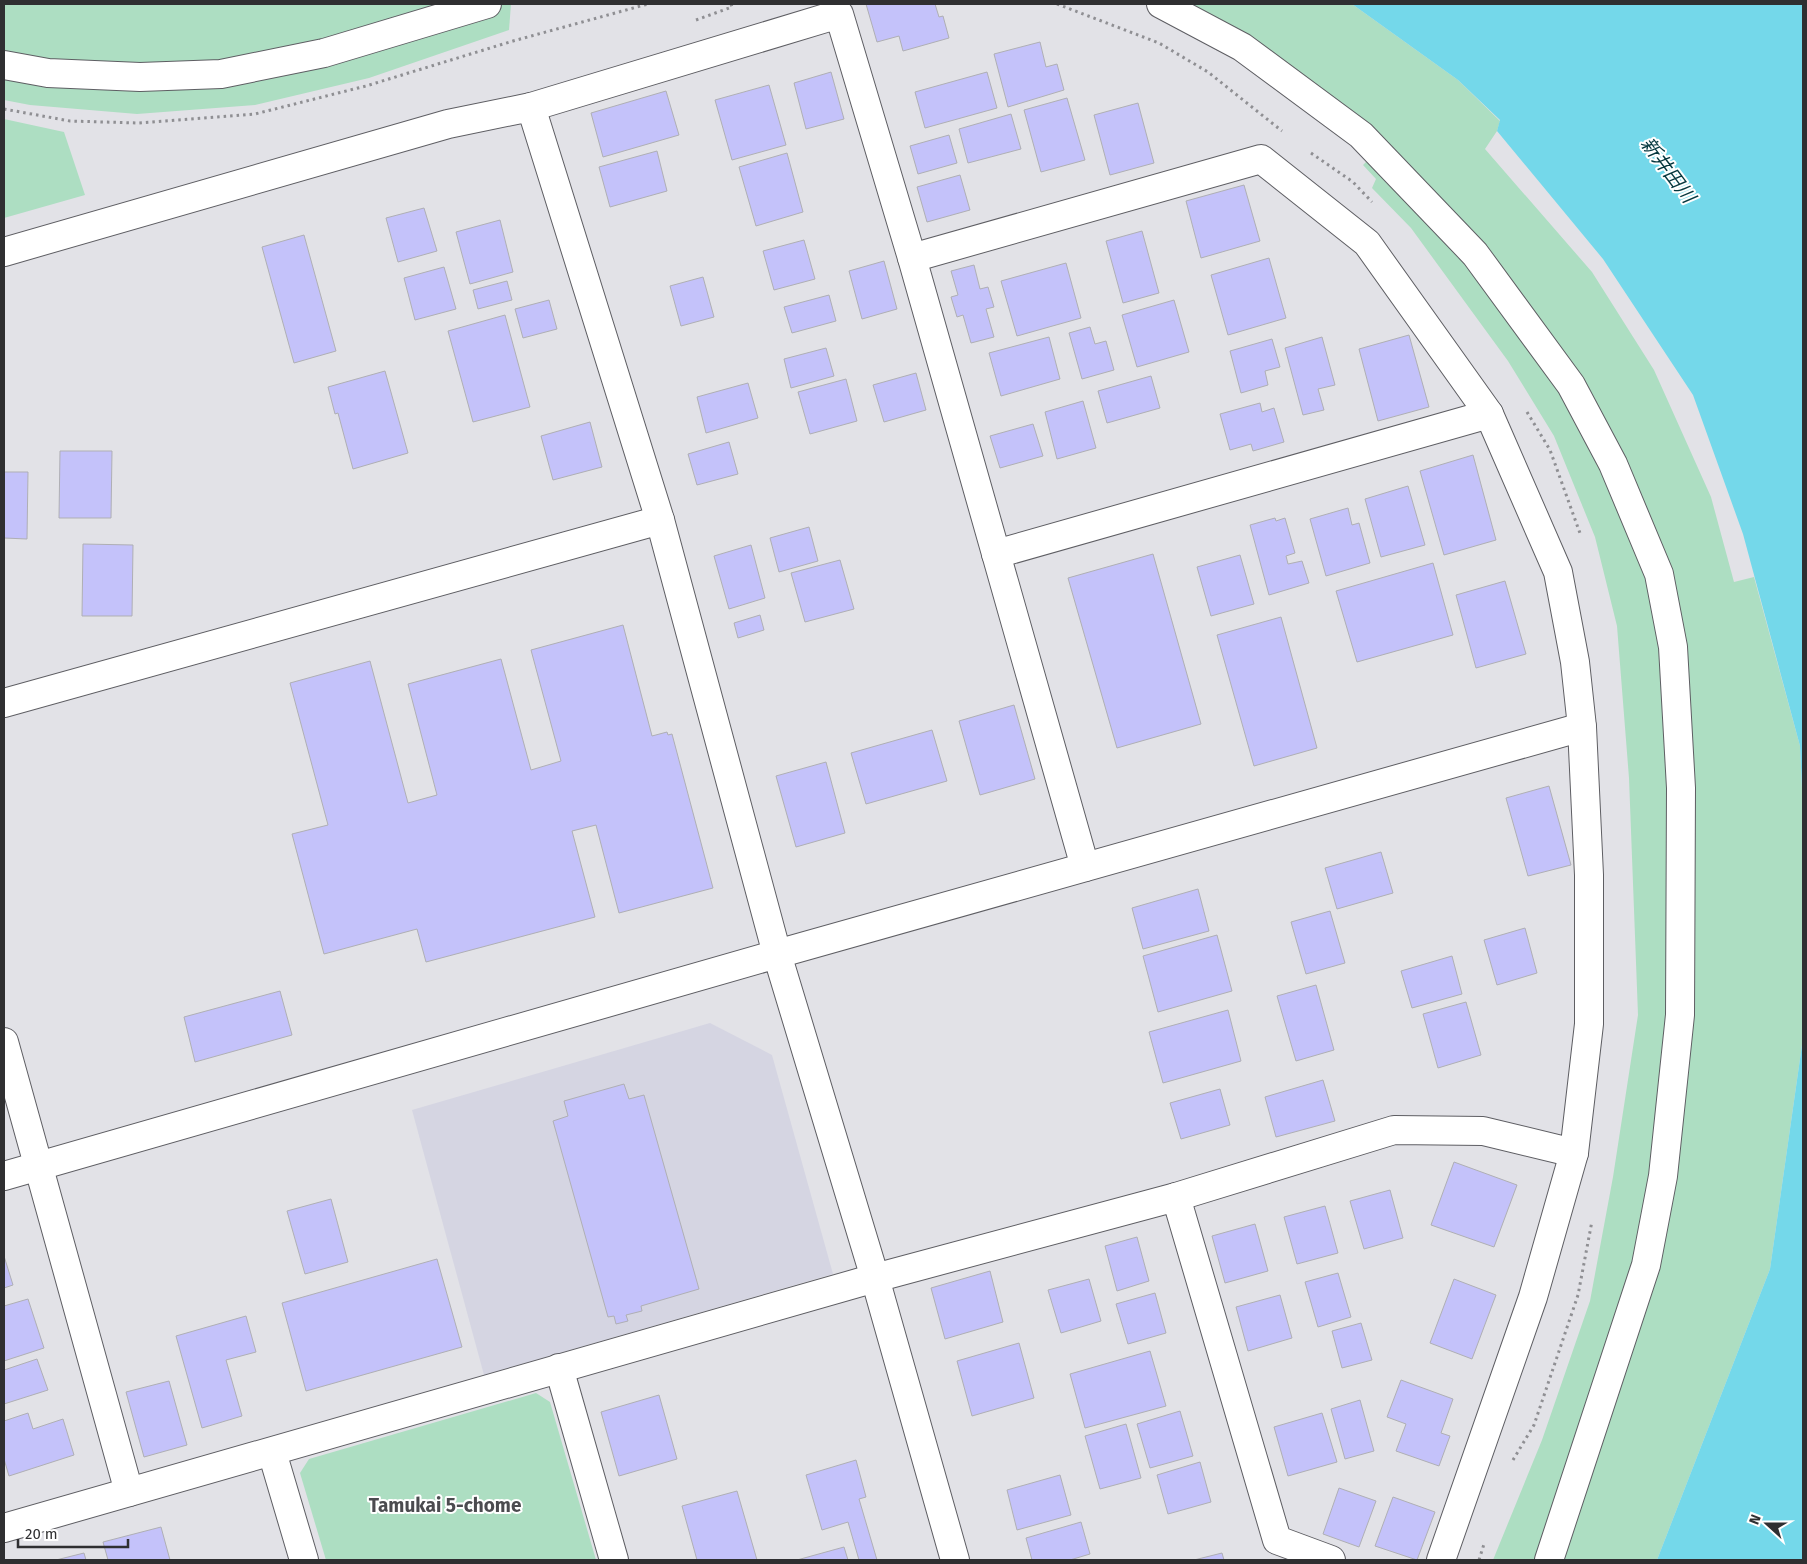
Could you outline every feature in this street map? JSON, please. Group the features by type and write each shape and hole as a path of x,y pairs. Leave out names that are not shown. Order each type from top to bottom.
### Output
{"street":[{"path":"4,64 48,74 140,77 220,74 324,53 487,4"},
{"path":"1161,4 1242,48 1361,135 1475,254 1571,385 1613,464 1659,574 1673,647 1681,788 1680,1015 1663,1176 1646,1265 1549,1560"},
{"path":"4,252 448,124 531,106 839,14 912,258 1085,867"},
{"path":"531,106 660,520 777,954 875,1278 956,1560"},
{"path":"912,258 1261,159 1367,243 1489,414 1558,572 1575,662 1582,727 1589,875 1589,1024 1574,1153 1532,1298 1441,1560"},
{"path":"996,554 1489,414"},
{"path":"4,703 660,520"},
{"path":"4,1176 777,954 1582,727"},
{"path":"4,1042 128,1492"},
{"path":"4,1528 875,1278 1176,1197 1394,1130 1483,1131 1574,1153"},
{"path":"1176,1197 1277,1540 1331,1560"},
{"path":"559,1368 614,1560"},
{"path":"272,1452 304,1560"}],"path":[{"path":"1058,4 1159,43 1208,72 1284,133"},
{"path":"1307,151 1353,182 1378,208"},
{"path":"1525,410 1550,450 1584,545"},
{"path":"1510,1465 1534,1425 1578,1295 1592,1216"},
{"path":"1479,1560 1485,1541"}],"shaded area":[{"path":"710,1023 772,1055 833,1274 484,1375 412,1110"}],"green space":[{"path":"4,4 511,4 509,30 369,78 255,105 137,114 30,105 4,100"},
{"path":"1186,4 1352,4 1458,80 1500,121 1497,131 1485,149 1592,272 1654,370 1711,497 1734,582 1754,577 1800,746 1803,809 1803,1038 1770,1269 1657,1560 1560,1560 1661,1255 1689,991 1661,551 1476,238"},
{"path":"4,119 64,132 85,195 4,218"},
{"path":"1371,157 1464,259 1556,383 1606,478 1648,584 1662,666 1671,798 1669,1018 1653,1175 1634,1262 1538,1560 1493,1560 1542,1440 1590,1301 1613,1177 1638,1015 1629,778 1617,626 1595,537 1554,436 1508,361 1411,228 1372,188 1376,179 1363,165"},
{"path":"536,1393 550,1402 596,1560 326,1560 300,1473 309,1459"}],"water":[{"name":"新井田川","path":"1352,4 1803,4 1803,809 1800,746 1743,534 1693,395 1603,259 1497,131 1500,120 1458,80"},
{"path":"1803,1038 1803,1560 1657,1560 1770,1269"}],"building":[{"path":"866,4 935,4 939,17 943,16 949,38 903,51 899,36 877,42"},
{"path":"1040,42 1046,67 1057,64 1064,90 1008,107 994,54"},
{"path":"831,72 844,119 806,129 794,83"},
{"path":"987,72 997,108 925,128 915,92"},
{"path":"769,85 786,145 732,160 715,100"},
{"path":"666,91 679,135 603,157 591,113"},
{"path":"1067,98 1085,160 1041,172 1024,110"},
{"path":"1138,103 1154,163 1110,175 1094,115"},
{"path":"1011,114 1021,149 968,163 959,129"},
{"path":"949,135 957,163 918,174 910,146"},
{"path":"657,151 667,191 610,207 599,167"},
{"path":"787,153 803,212 756,226 739,167"},
{"path":"960,175 970,210 927,222 917,187"},
{"path":"1244,185 1260,241 1201,258 1186,201"},
{"path":"424,208 437,251 398,262 386,218"},
{"path":"500,220 513,272 470,284 456,232"},
{"path":"1142,231 1159,293 1123,303 1106,241"},
{"path":"304,235 336,351 294,363 262,247"},
{"path":"804,240 815,279 774,290 763,251"},
{"path":"1269,258 1286,318 1228,335 1211,275"},
{"path":"884,261 897,309 862,319 849,271"},
{"path":"1066,263 1081,318 1017,336 1001,281"},
{"path":"974,265 980,289 988,287 994,307 986,309 994,337 971,343 963,315 957,317 951,297 958,295 951,271"},
{"path":"444,267 456,309 415,320 404,278"},
{"path":"703,277 714,317 681,326 670,286"},
{"path":"507,281 512,300 478,309 473,290"},
{"path":"829,295 836,321 792,333 784,307"},
{"path":"549,300 557,329 523,338 515,309"},
{"path":"1174,300 1189,352 1137,367 1122,315"},
{"path":"505,315 530,407 473,422 448,331"},
{"path":"1090,327 1095,344 1106,341 1114,370 1082,379 1069,333"},
{"path":"1409,335 1429,407 1378,421 1359,349"},
{"path":"1049,337 1060,379 1001,396 989,353"},
{"path":"1322,337 1335,385 1318,389 1324,410 1303,415 1285,348"},
{"path":"1272,339 1280,367 1265,371 1268,385 1241,393 1230,351"},
{"path":"826,348 834,376 791,388 784,359"},
{"path":"385,371 408,453 353,469 338,413 335,414 328,387"},
{"path":"916,373 926,410 884,422 873,385"},
{"path":"1151,376 1160,408 1107,423 1098,391"},
{"path":"846,379 857,421 810,434 798,392"},
{"path":"748,383 758,418 706,433 697,397"},
{"path":"1083,401 1096,448 1057,459 1045,412"},
{"path":"1260,403 1262,412 1274,408 1284,442 1253,451 1251,444 1230,450 1220,414"},
{"path":"590,422 602,467 553,480 541,436"},
{"path":"1033,424 1043,456 1000,468 990,436"},
{"path":"729,442 738,474 697,485 688,454"},
{"path":"60,451 112,451 111,518 59,518"},
{"path":"1473,455 1496,540 1444,555 1420,471"},
{"path":"4,472 28,472 27,539 4,538"},
{"path":"1408,486 1425,545 1381,557 1365,499"},
{"path":"1348,508 1352,525 1359,523 1370,563 1326,576 1310,519"},
{"path":"1275,518 1276,521 1285,518 1295,553 1286,556 1288,564 1302,561 1309,583 1269,595 1250,525"},
{"path":"809,527 818,561 779,572 770,538"},
{"path":"83,544 133,545 132,616 82,616"},
{"path":"751,545 765,598 729,609 714,556"},
{"path":"1153,554 1201,724 1117,748 1068,578"},
{"path":"1240,555 1254,604 1211,616 1197,567"},
{"path":"840,560 854,609 805,622 791,573"},
{"path":"1433,563 1453,635 1357,662 1336,591"},
{"path":"1505,581 1526,654 1476,668 1456,595"},
{"path":"760,615 764,630 738,638 734,623"},
{"path":"1281,617 1317,748 1254,766 1217,635"},
{"path":"623,625 652,736 667,732 668,735 672,734 713,888 619,913 596,825 572,831 595,917 426,962 417,929 324,954 292,834 328,825 290,683 370,661 408,803 437,795 408,684 501,659 531,770 561,761 531,650"},
{"path":"1014,705 1035,779 980,795 959,721"},
{"path":"932,730 947,781 866,804 851,753"},
{"path":"826,762 845,833 796,847 776,776"},
{"path":"1549,786 1571,865 1528,876 1506,798"},
{"path":"1381,852 1393,893 1337,909 1325,868"},
{"path":"1198,889 1209,931 1143,949 1132,908"},
{"path":"1330,911 1345,963 1306,974 1291,922"},
{"path":"1525,928 1537,973 1497,985 1484,940"},
{"path":"1217,935 1232,991 1158,1012 1143,956"},
{"path":"1452,956 1462,994 1412,1008 1401,971"},
{"path":"1316,985 1334,1050 1296,1061 1277,996"},
{"path":"280,991 292,1035 195,1062 184,1017"},
{"path":"1466,1002 1481,1055 1438,1068 1423,1014"},
{"path":"1228,1010 1241,1061 1163,1083 1149,1032"},
{"path":"1323,1080 1335,1121 1276,1137 1265,1097"},
{"path":"624,1084 629,1099 644,1095 699,1289 641,1306 642,1311 626,1315 628,1321 616,1324 614,1316 608,1317 553,1121 568,1116 564,1101"},
{"path":"1220,1089 1230,1125 1181,1139 1170,1103"},
{"path":"1454,1162 1517,1185 1494,1247 1431,1225"},
{"path":"1390,1190 1403,1238 1364,1249 1350,1201"},
{"path":"331,1199 348,1262 305,1274 287,1211"},
{"path":"1325,1206 1338,1253 1297,1264 1284,1217"},
{"path":"1255,1224 1268,1271 1225,1283 1212,1236"},
{"path":"1137,1237 1149,1281 1117,1291 1105,1246"},
{"path":"4,1256 13,1285 4,1288"},
{"path":"437,1259 462,1347 306,1391 282,1303"},
{"path":"990,1271 1003,1322 945,1339 931,1288"},
{"path":"1338,1273 1351,1317 1318,1327 1305,1282"},
{"path":"1089,1279 1101,1321 1061,1333 1048,1290"},
{"path":"1454,1279 1496,1295 1472,1359 1430,1343"},
{"path":"1155,1293 1166,1333 1128,1344 1116,1304"},
{"path":"1280,1295 1292,1338 1248,1351 1236,1307"},
{"path":"28,1299 44,1348 4,1361 4,1306"},
{"path":"246,1316 256,1352 226,1360 242,1416 202,1428 176,1336"},
{"path":"1361,1323 1372,1360 1342,1368 1332,1331"},
{"path":"1019,1343 1034,1398 972,1416 957,1361"},
{"path":"1150,1351 1166,1406 1085,1428 1070,1374"},
{"path":"37,1359 48,1390 4,1404 4,1370"},
{"path":"1401,1380 1453,1399 1441,1433 1450,1436 1439,1466 1396,1451 1406,1424 1387,1417"},
{"path":"169,1381 187,1445 144,1457 126,1392"},
{"path":"659,1395 677,1459 619,1476 601,1412"},
{"path":"1360,1400 1374,1451 1345,1459 1331,1409"},
{"path":"1180,1411 1193,1456 1150,1468 1137,1424"},
{"path":"28,1413 33,1429 63,1419 74,1455 9,1476 4,1459 4,1421"},
{"path":"1322,1413 1337,1462 1288,1476 1274,1427"},
{"path":"1126,1424 1141,1478 1100,1489 1085,1436"},
{"path":"856,1460 866,1497 859,1499 877,1560 859,1560 848,1522 822,1530 806,1475"},
{"path":"1200,1462 1211,1502 1168,1514 1157,1475"},
{"path":"1060,1475 1071,1515 1017,1530 1007,1490"},
{"path":"1339,1488 1376,1501 1359,1547 1323,1534"},
{"path":"737,1491 757,1560 697,1560 682,1506"},
{"path":"1393,1497 1435,1512 1417,1560 1375,1546"},
{"path":"1081,1522 1090,1554 1070,1560 1032,1560 1026,1538"},
{"path":"161,1527 170,1560 108,1560 103,1542"},
{"path":"844,1547 848,1560 797,1560"},
{"path":"84,1553 86,1560 56,1560"},
{"path":"1222,1553 1224,1560 1194,1560"}],"district":[{"name":"Tamukai 5-chome","path":"445,1505"}]}
